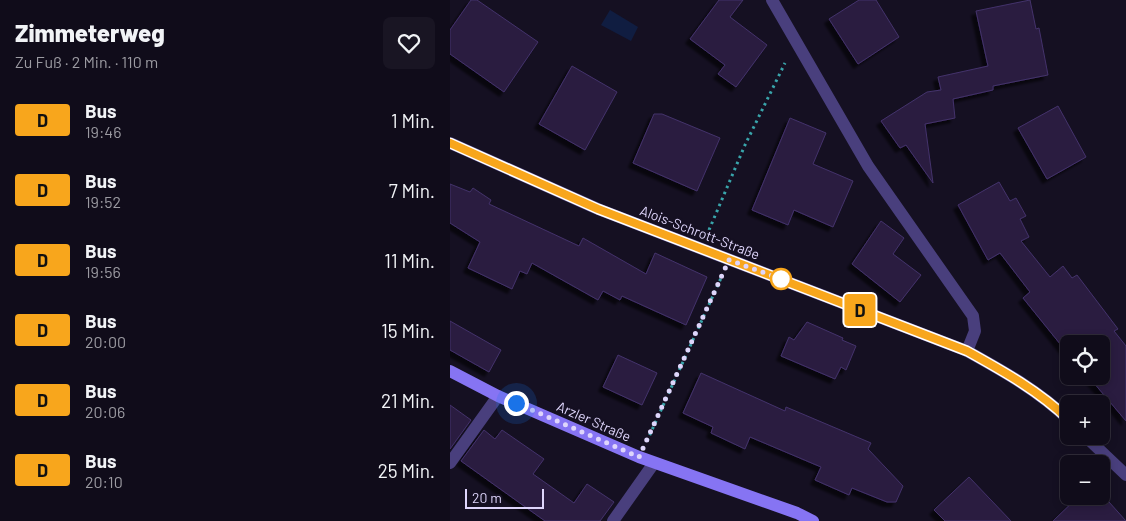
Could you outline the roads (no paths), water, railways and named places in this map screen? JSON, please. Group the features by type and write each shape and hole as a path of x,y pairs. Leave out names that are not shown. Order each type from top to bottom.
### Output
{"main road":[{"name":"Arzler Straße","path":"450,371 498,396 639,457 795,517 813,521"}],"street":[{"path":"772,0 868,166 973,316 975,331 967,351"},
{"name":"Alois-Schrott-Straße","path":"450,143 598,209 967,351 1013,377 1060,412"},
{"path":"450,463 498,396"},
{"path":"1094,445 1126,475"},
{"path":"613,521 654,463"}],"water":[{"path":"610,10 638,27 631,41 601,25"}]}
